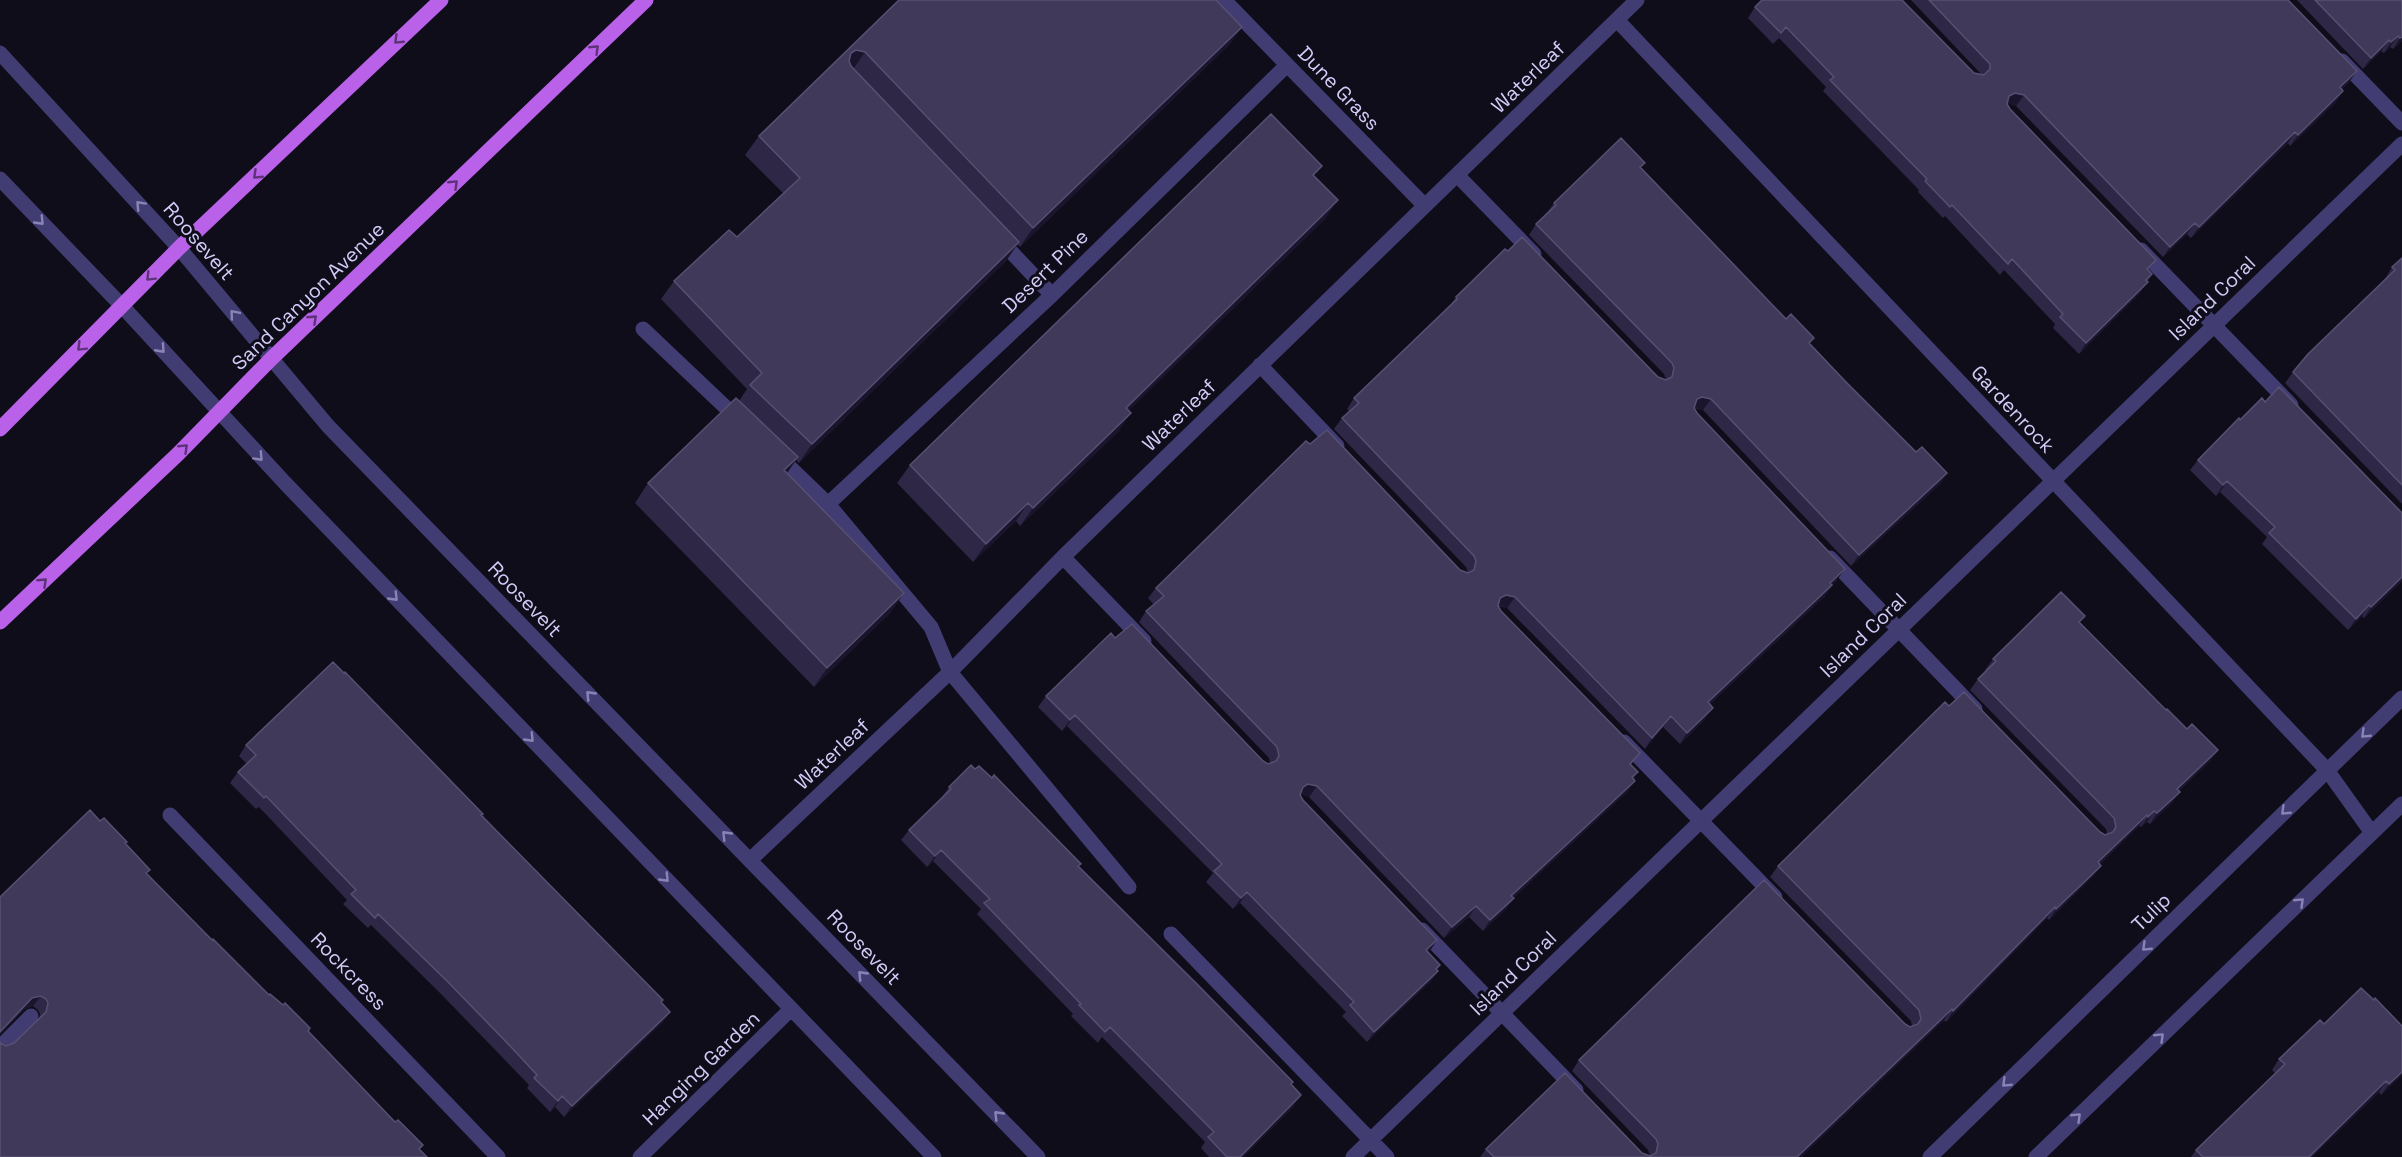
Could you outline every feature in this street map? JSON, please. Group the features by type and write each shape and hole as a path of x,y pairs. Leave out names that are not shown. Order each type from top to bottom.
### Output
{"main road":[{"path":"0,429 179,248 441,0"},
{"name":"Sand Canyon Avenue","path":"0,622 219,414 271,360 646,0"}],"street":[{"name":"Dune Grass","path":"1224,0 1425,206"},
{"name":"Waterleaf","path":"750,860 950,672 1063,557 1637,0"},
{"name":"Gardenrock","path":"1617,20 2327,770 2372,833"},
{"path":"2331,49 2402,123"},
{"name":"Roosevelt","path":"0,53 179,248 328,426 1038,1157"},
{"name":"Desert Pine","path":"828,504 1052,295 1287,65"},
{"name":"Island Coral","path":"1353,1157 2402,144"},
{"path":"1457,175 1540,261"},
{"path":"0,179 122,306 219,414 934,1157"},
{"path":"986,225 1052,295"},
{"path":"2132,240 2304,418"},
{"path":"644,329 753,433"},
{"path":"1260,365 1348,457"},
{"path":"770,448 828,504 931,627 950,672 1129,887"},
{"path":"1817,545 1982,716"},
{"path":"1063,557 1154,652"},
{"name":"Tulip","path":"1930,1157 2402,698"},
{"path":"1617,735 1782,904"},
{"path":"2036,1157 2402,804"},
{"name":"Rockcress","path":"171,815 498,1157"},
{"path":"1414,921 1584,1098"},
{"path":"1171,934 1387,1157"},
{"name":"Hanging Garden","path":"640,1157 791,1009"},
{"path":"0,1047 31,1016"}],"building":[{"path":"899,0 1216,0 1242,27 1033,228 865,52 856,50 851,53 849,61 851,66 1019,242 812,444 750,385 762,373 674,281 729,230 737,237 800,178 759,136"},
{"path":"1762,0 1902,0 1974,73 1984,75 1990,69 1990,64 1929,0 2288,0 2357,71 2340,87 2343,91 2298,135 2295,132 2199,227 2195,223 2170,247 2024,95 2015,93 2009,96 2007,104 2010,109 2156,260 2147,269 2152,274 2146,280 2148,282 2086,343 2060,317 2063,314 2012,259 2008,264 1952,205 1950,207 1925,181 1927,179 1830,80 1834,77 1786,27 1781,33 1755,7"},
{"path":"2315,0 2402,0 2402,37 2398,36 2391,42 2389,40 2371,58"},
{"path":"1271,114 1322,166 1313,175 1338,200 1126,408 1131,413 1033,508 1028,503 986,544 910,465"},
{"path":"1621,138 1645,163 1640,167 1786,319 1791,314 1814,338 1809,343 1845,381 1916,452 1922,447 1947,473 1859,555 1711,399 1702,397 1697,399 1694,408 1697,413 1845,569 1830,583 1832,585 1708,702 1713,708 1687,733 1671,716 1652,738 1515,597 1506,595 1500,598 1498,606 1501,611 1640,753 1630,764 1638,772 1632,777 1635,781 1511,896 1514,898 1490,920 1476,906 1452,927 1317,786 1308,784 1303,787 1300,795 1303,800 1437,940 1426,950 1440,965 1436,969 1438,971 1374,1032 1350,1005 1354,1002 1247,892 1241,898 1214,871 1222,864 1075,715 1070,720 1046,696 1111,633 1115,638 1132,624 1263,761 1268,764 1276,761 1279,756 1277,747 1146,611 1164,596 1156,588 1306,441 1310,444 1327,430 1460,570 1468,573 1474,570 1476,561 1474,556 1342,418 1359,403 1354,398 1457,299 1456,297 1505,249 1508,251 1522,237 1658,377 1666,380 1672,377 1674,368 1672,363 1536,224 1556,205 1554,203"},
{"path":"2402,258 2402,485 2293,372 2308,354 2395,270 2392,267"},
{"path":"2279,387 2402,513 2402,577 2356,619 2269,533 2275,527 2227,481 2223,485 2198,460 2239,418 2240,420 2262,398 2265,402"},
{"path":"736,398 798,457 784,470 904,593 827,668 648,483"},
{"path":"2061,592 2085,616 2079,622 2166,710 2187,729 2192,724 2218,750 2177,789 2180,792 2157,813 2154,811 2148,817 2147,815 2098,862 2101,866 2056,909 2055,907 1953,1011 1952,1009 1797,1157 1494,1157 1486,1149 1565,1073 1642,1153 1650,1156 1656,1153 1658,1144 1656,1139 1579,1060 1764,880 1905,1024 1910,1027 1918,1024 1921,1019 1919,1010 1778,866 1945,702 1949,706 1964,692 2100,832 2105,835 2113,832 2116,827 2114,818 1978,679 1996,661 1993,659"},
{"path":"333,662 663,1000 661,1002 670,1012 572,1106 562,1096 558,1101 534,1078 537,1075 512,1048 378,914 375,918 351,894 356,890 266,796 264,798 238,772 256,755 246,745"},
{"path":"971,765 975,769 979,766 992,778 994,775 1081,864 1078,866 1293,1082 1291,1084 1301,1095 1240,1157 1227,1157 1208,1137 1214,1132 1110,1027 1105,1032 1079,1005 1081,1004 984,903 990,899 941,850 935,856 909,830 951,789 949,787"},
{"path":"90,810 100,821 104,818 127,842 125,843 150,870 146,873 212,940 269,995 283,1005 285,1003 310,1028 308,1031 395,1122 398,1120 423,1145 419,1149 427,1157 0,1157 0,1043 6,1046 14,1043 46,1012 48,1003 41,996 32,998 0,1032 0,897"},
{"path":"2361,988 2374,1000 2375,998 2402,1026 2402,1072 2389,1084 2386,1081 2309,1157 2203,1157 2196,1150 2285,1064 2279,1059 2320,1020 2324,1024"}]}
